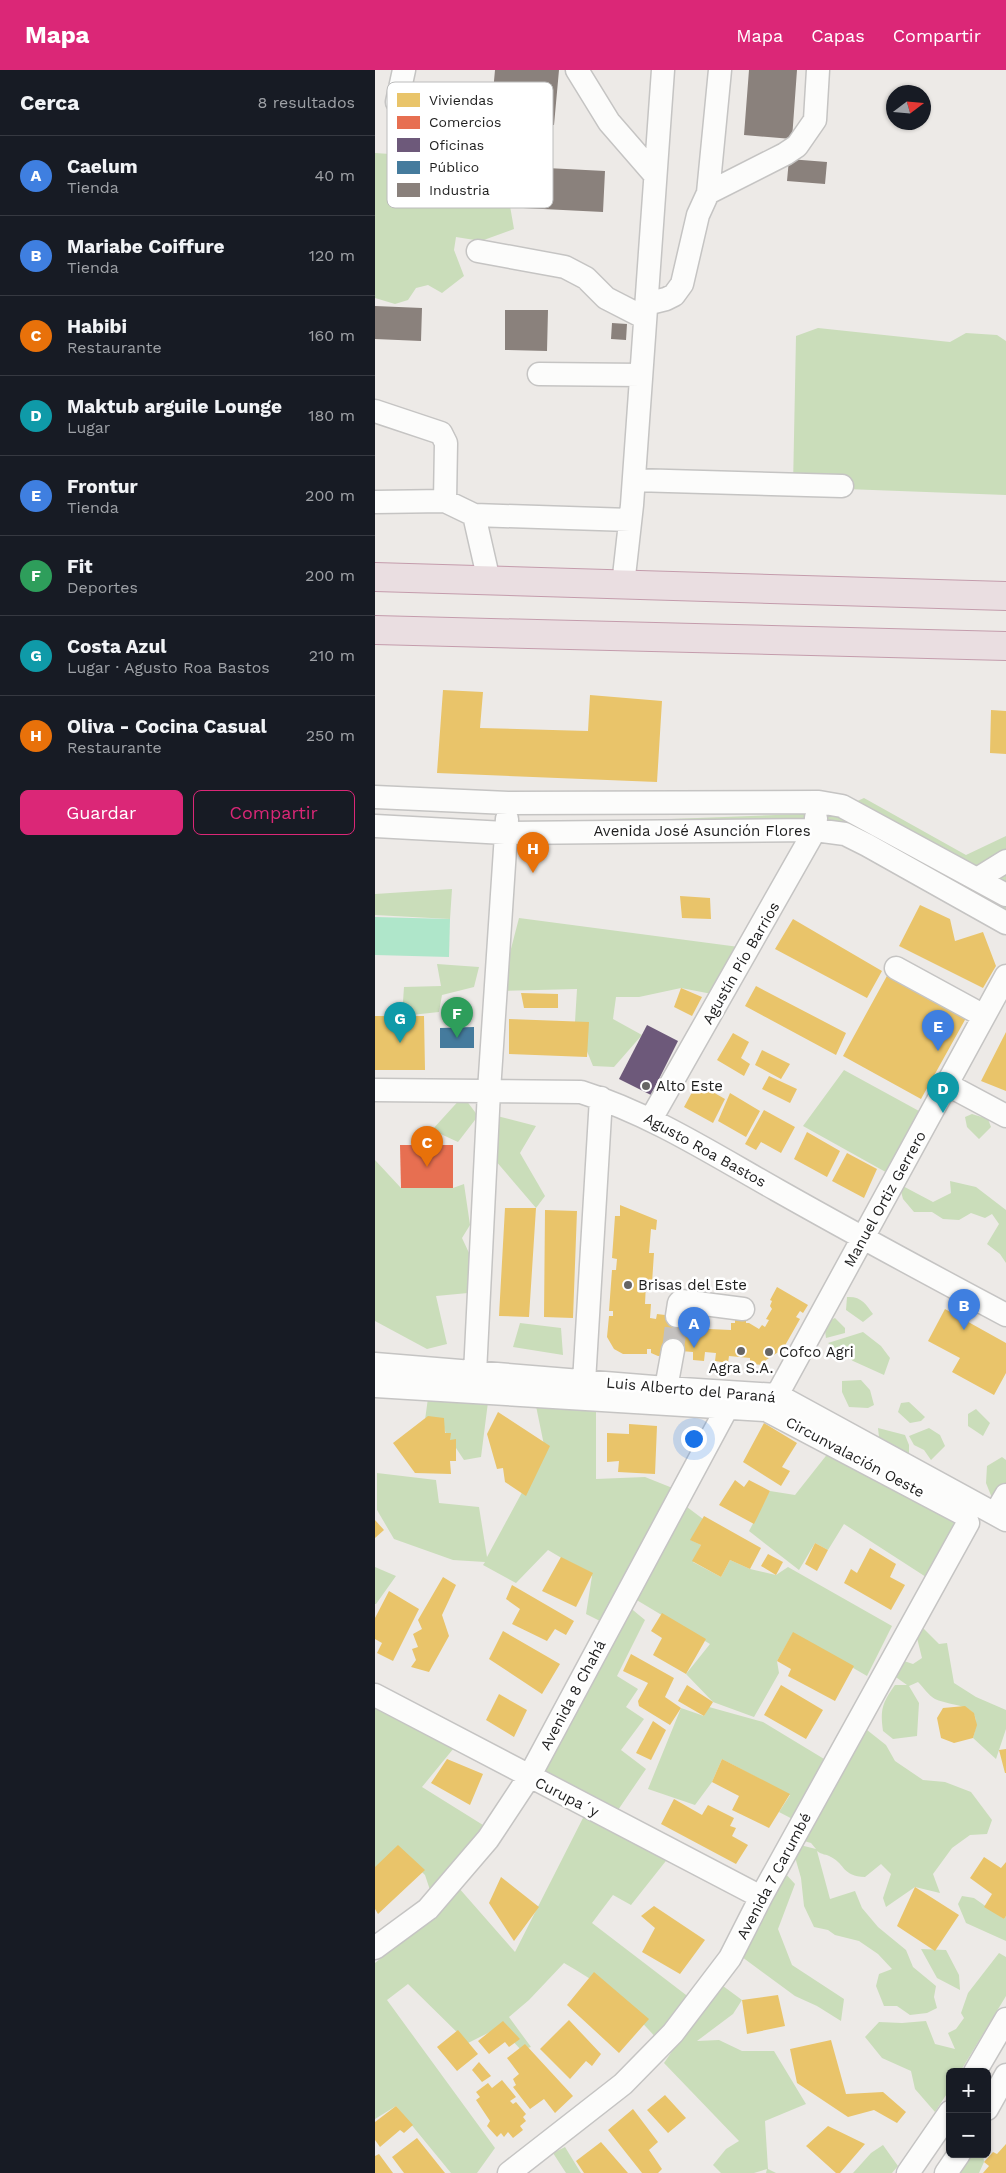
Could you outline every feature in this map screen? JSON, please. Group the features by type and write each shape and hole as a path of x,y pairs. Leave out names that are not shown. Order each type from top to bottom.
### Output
{"highway":[{"path":"375,578 1006,596"},
{"path":"375,630 1006,646"}],"street":[{"path":"577,70 609,122 655,175"},
{"path":"623,585 630,520 663,70"},
{"path":"646,311 674,295 682,284 698,215 708,193 720,70"},
{"path":"708,193 797,146 815,120 818,70"},
{"path":"478,251 565,267 586,278 606,298 646,311"},
{"path":"539,374 641,375"},
{"path":"375,411 441,433 445,437 445,501"},
{"path":"633,480 842,486"},
{"path":"375,502 445,501 475,515 630,520"},
{"path":"475,515 489,581"},
{"name":"Avenida José Asunción Flores","path":"375,797 508,803 819,802 842,806 1006,895"},
{"name":"Agustín Pío Barrios","path":"651,1119 815,830 819,802"},
{"path":"475,1373 489,1091 508,803"},
{"name":"Avenida José Asunción Flores","path":"375,826 505,833 815,830 845,834 1006,923"},
{"path":"977,879 1006,861"},
{"path":"896,968 984,1016"},
{"name":"Manuel Ortiz Gerrero","path":"777,1395 1006,976"},
{"path":"948,1085 1006,1116"},
{"name":"Agusto Roa Bastos","path":"375,1090 581,1092 601,1098 651,1119 863,1239 1006,1316"},
{"path":"584,1382 601,1098"},
{"path":"677,1316 681,1301 743,1309"},
{"path":"666,1388 673,1350"},
{"name":"Luis Alberto del Paraná","path":"375,1364 584,1382 777,1395 1002,1510"},
{"name":"Circunvalación Oeste","path":"375,1386 766,1410 965,1515 968,1523"},
{"name":"Avenida 8 Chahá","path":"375,1948 428,1909 488,1839 529,1777 727,1408"},
{"name":"Avenida 7 Carumbé","path":"509,2173 623,2084 673,2033 729,1958 968,1523"},
{"name":"Curupa´y","path":"375,1695 761,1897"},
{"path":"977,2068 1006,2019"},
{"path":"991,2102 1006,2075"},
{"path":"908,2173 949,2113"},
{"path":"946,2173 956,2158"}],"green space":[{"path":"375,153 387,154 387,208 510,208 514,229 481,241 456,237 454,250 464,276 442,293 428,285 416,288 408,300 395,304 375,298"},
{"path":"818,328 950,342 966,333 997,335 1006,341 1006,495 793,487 796,336"},
{"path":"864,798 966,855 1006,836 1006,915 837,842 663,836 671,819 831,813"},
{"path":"452,889 450,919 375,915 375,894"},
{"path":"375,917 450,919 449,957 375,955"},
{"path":"519,918 739,947 712,994 681,988 639,997 616,997 613,1019 642,1035 614,1067 593,1066 575,1022 577,989 500,991"},
{"path":"437,964 479,967 474,987 442,995 439,1012 402,1016 404,987 441,986"},
{"path":"844,1070 919,1111 891,1175 803,1126"},
{"path":"463,1096 478,1116 458,1142 432,1130"},
{"path":"972,1114 988,1119 991,1127 979,1139 967,1127 965,1117"},
{"path":"493,1115 536,1126 520,1153 545,1196 536,1208 495,1160"},
{"path":"375,1160 401,1188 453,1188 464,1184 470,1225 462,1238 470,1255 468,1293 436,1296 447,1344 427,1349 375,1321"},
{"path":"950,1181 976,1187 1006,1210 1006,1263 1000,1254 987,1244 999,1224 992,1214 985,1218 971,1213 959,1220 943,1219 932,1212 914,1212 903,1199 899,1184 933,1202 951,1193"},
{"path":"847,1297 860,1299 873,1314 863,1322 846,1310"},
{"path":"835,1318 845,1328 845,1333 826,1338 824,1323"},
{"path":"520,1323 561,1328 563,1355 513,1347"},
{"path":"863,1332 881,1346 890,1358 884,1375 853,1361 828,1343"},
{"path":"861,1380 870,1390 874,1405 868,1408 849,1407 842,1392 842,1381"},
{"path":"428,1398 488,1402 481,1457 464,1460 456,1448 451,1449 444,1428 425,1420"},
{"path":"909,1402 925,1417 921,1421 910,1423 898,1412 901,1403"},
{"path":"596,1403 596,1479 645,1477 680,1491 600,1621 586,1614 592,1576 548,1550 516,1583 483,1565 485,1562 453,1560 394,1539 377,1510 377,1473 436,1480 439,1503 479,1507 487,1557 545,1450 536,1406"},
{"path":"976,1409 990,1423 983,1436 968,1426 968,1414"},
{"path":"878,1428 905,1435 909,1445 909,1456 874,1448 879,1437"},
{"path":"929,1428 940,1435 945,1446 931,1460 924,1450 914,1445 909,1436"},
{"path":"829,1452 956,1524 926,1577 844,1524 828,1550 815,1543 799,1570 749,1531 770,1491 795,1495"},
{"path":"1002,1457 1006,1460 1006,1488 992,1498 986,1483 987,1466"},
{"path":"683,1504 703,1519 691,1540 701,1545 693,1562 721,1577 730,1560 750,1569 776,1575 788,1567 892,1626 867,1676 793,1633 777,1661 779,1673 754,1717 713,1702 686,1674 710,1644 635,1599"},
{"path":"375,1567 396,1576 376,1604 375,1604"},
{"path":"628,1606 645,1620 617,1676 638,1689 626,1707 644,1719 621,1750 646,1769 618,1810 541,1774"},
{"path":"923,1628 939,1644 947,1643 954,1683 976,1697 1006,1710 1006,1729 996,1759 973,1738 976,1726 972,1712 967,1708 935,1699 918,1682 909,1686 919,1703 917,1736 893,1739 883,1731 882,1712 887,1697 895,1685 907,1685 893,1675 904,1661 913,1664 922,1658 915,1630"},
{"path":"375,1703 458,1743 422,1787 491,1830 432,1896 425,1875 399,1850 375,1873"},
{"path":"709,1707 763,1722 834,1765 862,1726 886,1745 895,1761 923,1780 945,1782 971,1792 992,1820 987,1834 970,1835 952,1848 933,1874 940,1893 915,1887 886,1907 883,1898 891,1874 881,1864 865,1877 852,1875 836,1860 817,1851 830,1899 855,1891 862,1908 878,1927 906,1950 913,1967 936,1986 934,1997 937,2008 927,2013 910,2015 897,2006 884,2006 876,1986 879,1974 892,1969 878,1954 859,1941 814,1927 804,1906 801,1878 795,1857 800,1845 816,1849 811,1843 794,1838 802,1824 779,1812 790,1795 722,1759 712,1782 695,1805 648,1789 681,1708 704,1716"},
{"path":"585,1814 669,1857 631,1905 613,1895 592,1923 690,1998 663,2046 629,2010 592,1980 564,1963 529,2000 509,2017 531,2047 521,2050 500,2027 468,2043 408,1984 387,2000 495,2148 477,2173 451,2173 396,2106 375,2119 375,1963 430,1919 458,1887 515,1952"},
{"path":"783,1871 795,1884 778,1929 792,1965 844,1999 841,2021 817,2006 795,1996 738,1954"},
{"path":"962,1896 974,1898 1004,1919 1006,1916 1006,1941 966,1923 958,1904"},
{"path":"921,1949 946,1950 959,1975 960,1990 937,1978"},
{"path":"999,1953 1006,1957 1006,1996 962,2068 946,2068 946,2095 935,2112 915,2089 911,2071 882,2058 865,2037 879,2022 926,2021 935,2044 955,2049 948,2033 956,2029 964,2018 961,2013 968,1993"},
{"path":"719,1983 742,2000 733,2014 697,2041 719,2040 742,2051 774,2051 806,2104 765,2121 768,2169 776,2173 766,2173 767,2169 754,2173 721,2173 713,2165 726,2149 739,2141 664,2063"},
{"path":"883,2145 898,2166 892,2173 853,2173 871,2153"},
{"path":"565,2147 581,2173 566,2173 553,2153"},
{"path":"948,2158 984,2158 984,2162 979,2173 939,2173"}],"building: Viviendas":[{"path":"443,690 483,692 480,728 588,731 590,695 662,701 657,782 437,773"},
{"path":"991,710 1006,711 1006,754 990,753"},
{"path":"680,896 710,898 711,919 682,918"},
{"path":"920,905 950,919 955,941 983,932 996,966 983,988 899,946"},
{"path":"793,919 882,971 867,998 775,949"},
{"path":"888,974 966,1018 921,1099 843,1056"},
{"path":"756,986 846,1033 836,1055 745,1006"},
{"path":"681,988 702,997 692,1016 674,1007"},
{"path":"521,993 558,994 558,1008 524,1008"},
{"path":"375,1016 424,1016 425,1070 375,1070"},
{"path":"509,1019 589,1022 587,1057 509,1054"},
{"path":"1006,1032 1006,1091 981,1081"},
{"path":"733,1033 749,1042 741,1058 750,1064 744,1076 717,1060"},
{"path":"762,1050 790,1064 781,1079 755,1065"},
{"path":"769,1076 797,1089 790,1103 762,1089"},
{"path":"697,1083 725,1099 713,1123 684,1107"},
{"path":"730,1093 760,1111 746,1137 718,1121"},
{"path":"764,1110 795,1127 781,1153 761,1142 756,1150 745,1144"},
{"path":"807,1132 840,1151 827,1177 794,1159"},
{"path":"847,1153 877,1169 864,1198 832,1181"},
{"name":"Brisas del Este","path":"620,1205 657,1220 656,1230 651,1229 649,1253 654,1253 652,1283 646,1283 645,1304 651,1304 650,1318 656,1319 657,1314 665,1315 665,1318 669,1318 669,1315 697,1317 696,1321 701,1322 709,1329 731,1330 731,1323 735,1323 735,1318 746,1318 746,1323 759,1329 762,1325 765,1327 769,1320 766,1319 772,1309 770,1306 772,1301 770,1300 777,1287 808,1305 803,1313 800,1311 796,1317 800,1319 783,1349 766,1360 765,1365 750,1364 750,1358 729,1356 728,1363 715,1361 716,1353 705,1352 704,1361 693,1360 693,1352 668,1350 668,1357 651,1353 651,1349 647,1349 647,1354 623,1354 614,1349 607,1337 609,1316 613,1316 613,1311 609,1311 612,1270 616,1270 617,1259 612,1258 615,1216 620,1216"},
{"path":"505,1208 536,1208 529,1317 499,1316"},
{"path":"545,1210 577,1211 573,1318 544,1317"},
{"path":"945,1309 1006,1343 1006,1373 994,1395 952,1372 960,1358 928,1341"},
{"path":"498,1412 550,1446 526,1496 505,1482 503,1468 497,1469 487,1434"},
{"path":"428,1416 444,1418 445,1433 451,1433 450,1440 456,1439 456,1461 450,1461 451,1474 415,1473 393,1443"},
{"path":"764,1423 797,1443 782,1467 790,1471 781,1486 743,1462"},
{"path":"629,1424 657,1426 655,1474 618,1472 619,1461 607,1462 607,1433 629,1434"},
{"path":"735,1480 744,1487 749,1480 770,1491 754,1524 719,1505"},
{"path":"704,1516 761,1548 750,1569 730,1560 721,1577 692,1561 701,1545 690,1540"},
{"path":"375,1520 384,1530 375,1538"},
{"path":"815,1543 828,1550 817,1571 805,1564"},
{"path":"870,1548 896,1564 890,1577 905,1585 891,1610 844,1583 851,1569 857,1573"},
{"path":"768,1554 783,1562 776,1575 761,1566"},
{"path":"561,1557 593,1573 576,1607 542,1591"},
{"path":"443,1577 456,1585 442,1615 449,1636 429,1672 411,1667 416,1660 412,1649 418,1647 413,1634 422,1629 418,1620"},
{"path":"512,1585 574,1621 566,1635 555,1629 547,1641 512,1624 520,1609 506,1599"},
{"path":"389,1591 419,1609 393,1661 377,1653 382,1643 375,1639 375,1618"},
{"path":"662,1613 706,1639 686,1674 653,1655 662,1638 651,1631"},
{"path":"503,1631 560,1664 542,1694 489,1659"},
{"path":"793,1632 854,1666 835,1701 788,1676 791,1669 777,1661"},
{"path":"631,1654 674,1678 665,1697 681,1708 670,1725 639,1706 638,1701 648,1683 623,1671"},
{"path":"687,1685 713,1702 704,1716 678,1701"},
{"path":"781,1685 823,1710 806,1739 764,1715"},
{"path":"499,1694 527,1710 514,1737 486,1720"},
{"path":"965,1706 974,1713 977,1725 973,1738 954,1743 941,1738 937,1718 943,1708"},
{"path":"653,1721 666,1730 651,1760 636,1753"},
{"path":"1006,1749 1006,1773 1005,1773 999,1750"},
{"path":"447,1759 483,1774 470,1805 431,1783"},
{"path":"722,1759 790,1794 769,1828 732,1810 739,1796 712,1782"},
{"path":"674,1799 702,1815 708,1805 734,1818 730,1826 736,1828 732,1836 748,1845 736,1864 661,1824"},
{"path":"398,1845 425,1870 378,1914 375,1909 375,1867"},
{"path":"984,1857 1001,1868 1006,1862 1006,1916 1004,1919 984,1907 992,1894 970,1878"},
{"path":"501,1877 539,1907 514,1941 489,1903"},
{"path":"915,1887 959,1915 935,1951 897,1926"},
{"path":"654,1906 705,1940 680,1974 642,1952 655,1928 641,1916"},
{"path":"594,1972 649,2019 619,2053 567,2005"},
{"path":"778,1995 785,2026 747,2034 742,2000"},
{"path":"569,2020 601,2054 592,2066 586,2061 570,2079 540,2049"},
{"path":"503,2021 520,2039 509,2047 505,2042 489,2054 478,2041"},
{"path":"458,2030 478,2054 457,2071 437,2047"},
{"path":"831,2040 846,2094 883,2092 906,2112 897,2123 874,2110 848,2117 797,2083 790,2049"},
{"path":"525,2044 573,2096 555,2113 544,2099 530,2109 513,2087 516,2085 513,2079 519,2074 507,2058"},
{"path":"479,2062 491,2076 482,2082 472,2070"},
{"path":"502,2080 516,2097 510,2101 513,2104 516,2102 526,2114 523,2117 526,2121 520,2126 523,2130 513,2138 508,2132 504,2137 501,2133 497,2137 487,2126 490,2121 476,2100 480,2097 476,2092 488,2083 492,2088"},
{"path":"665,2095 686,2118 668,2133 647,2110"},
{"path":"396,2106 413,2125 404,2133 400,2130 380,2147 375,2140 375,2122"},
{"path":"633,2109 658,2142 649,2150 662,2169 658,2173 642,2173 608,2130"},
{"path":"828,2126 865,2144 840,2173 836,2173 806,2146"},
{"path":"417,2138 445,2173 404,2173 392,2157"},
{"path":"601,2142 628,2173 584,2173 576,2161"},
{"path":"1006,2144 1006,2173 983,2173 989,2166 984,2162 988,2158 991,2158 993,2152 997,2154"},
{"path":"379,2154 393,2173 375,2173 375,2156"}],"building: Comercios":[{"path":"400,1145 453,1145 453,1188 401,1188"}],"building: Oficinas":[{"path":"647,1025 678,1041 651,1095 619,1079"}],"building: Público":[{"path":"474,1027 474,1048 440,1048 440,1028"}],"building: Industria":[{"path":"495,70 559,70 554,125 553,82 494,82"},
{"path":"749,70 797,70 792,139 744,135"},
{"path":"789,159 827,162 825,184 787,181"},
{"path":"553,168 605,171 603,212 524,208 553,208"},
{"path":"375,306 422,308 421,341 375,339"},
{"path":"505,310 548,310 547,351 505,350"},
{"path":"612,323 627,324 626,340 611,339"}],"tunnel":[{"path":"673,1350 677,1316"}],"place":[{"name":"Oliva - Cocina Casual","path":"533,873"},
{"name":"Fit","path":"457,1038"},
{"name":"Costa Azul","path":"400,1043"},
{"name":"Frontur","path":"938,1051"},
{"name":"Alto Este","path":"646,1086"},
{"name":"Maktub arguile Lounge","path":"943,1113"},
{"name":"Habibi","path":"427,1167"},
{"name":"Brisas del Este","path":"628,1285"},
{"name":"Mariabe Coiffure","path":"964,1330"},
{"name":"Caelum","path":"694,1348"},
{"name":"Agra S.A.","path":"741,1351"},
{"name":"Cofco Agri","path":"769,1352"}]}
